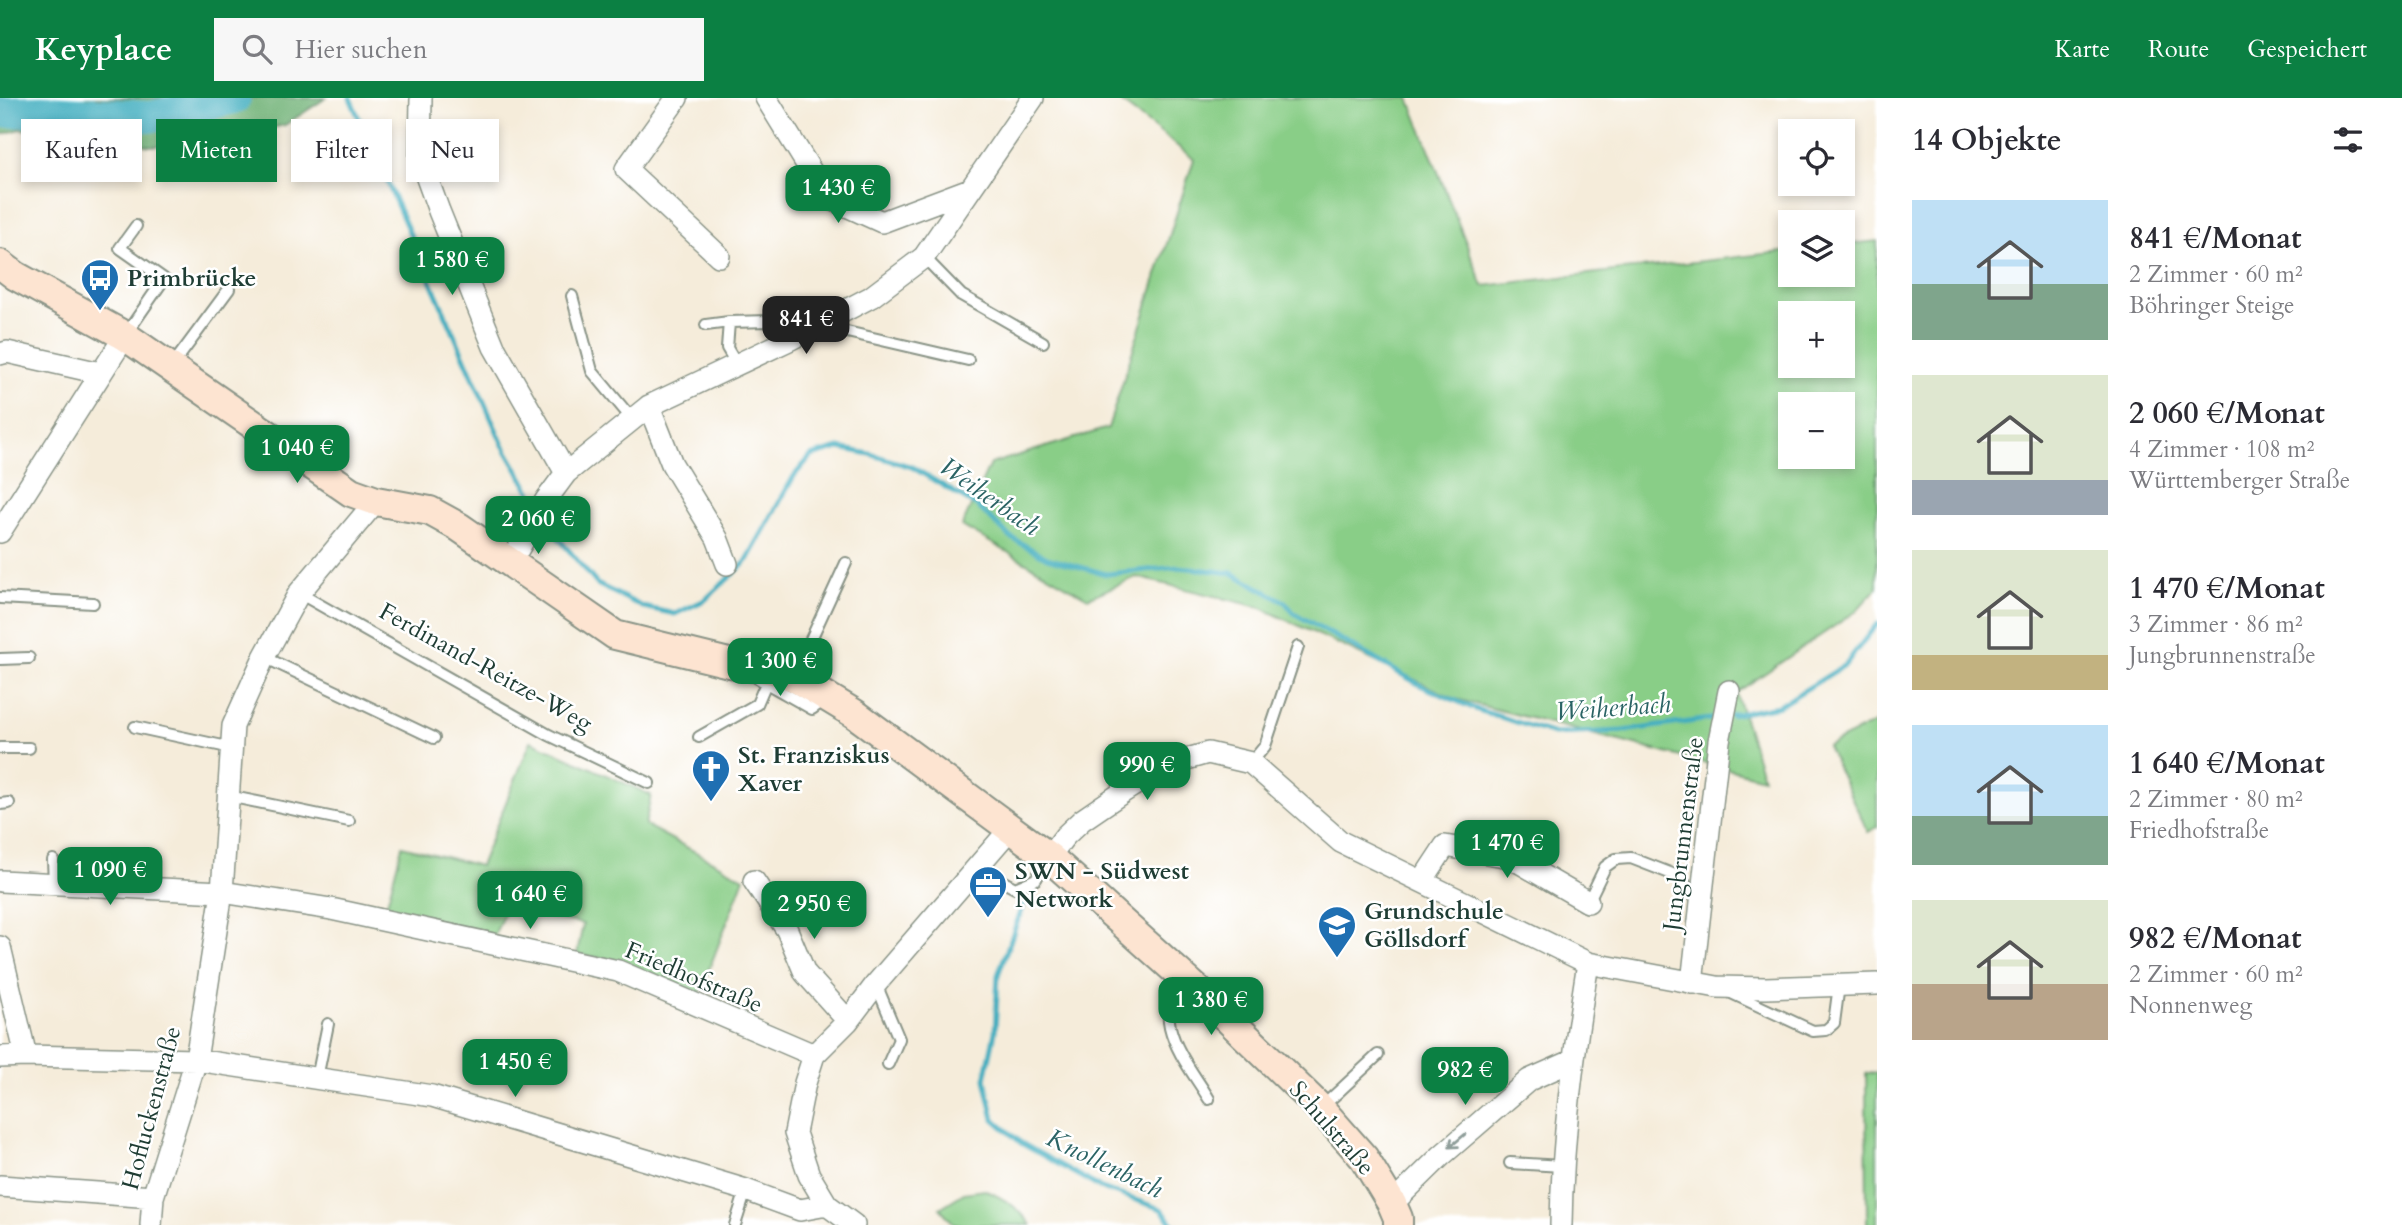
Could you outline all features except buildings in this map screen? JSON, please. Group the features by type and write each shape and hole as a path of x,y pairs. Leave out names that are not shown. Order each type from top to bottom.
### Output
{"street":[{"path":"421,98 420,159 439,211 494,347 566,473"},
{"path":"677,98 626,169 719,256"},
{"path":"766,98 827,197 882,222 970,189"},
{"path":"510,562 546,500 566,473 640,413 818,326 871,297 924,257 1033,98"},
{"name":"Schulstraße","path":"0,264 16,276 125,337 351,492 376,501 430,511 459,527 615,635 729,663 773,670 794,677 830,697 1049,857 1202,994 1320,1108 1364,1158 1395,1214"},
{"path":"0,532 125,337"},
{"path":"0,354 7,352 100,373"},
{"path":"640,413 717,538 727,564"},
{"name":"Hofluckenstraße","path":"151,1225 153,1197 196,1059 222,892 233,726 264,657 299,593 376,501"},
{"name":"Jungbrunnenstraße","path":"1692,984 1719,741 1729,691"},
{"path":"1049,857 1082,820 1166,765 1208,753 1251,763 1341,842 1588,963 1717,987 1877,984"},
{"path":"855,1225 827,1205 809,1175 795,1133 805,1083 814,1055 848,1020 1010,829"},
{"path":"1422,881 1445,846 1510,857 1588,902"},
{"name":"Friedhofstraße","path":"0,881 222,892 331,909 618,971 814,1055"},
{"path":"754,881 787,930 805,973 848,1020"},
{"path":"0,947 26,1056"},
{"path":"1561,1225 1562,1166 1572,1060 1588,963"},
{"path":"0,1057 196,1059 432,1096 746,1190 800,1210 827,1205"},
{"path":"1395,1214 1441,1156 1529,1080 1572,1060"},
{"path":"0,1186 153,1197"}],"lane":[{"path":"136,226 120,248 164,279"},
{"path":"924,257 961,295 1044,342"},
{"path":"125,337 173,269"},
{"path":"171,368 229,289"},
{"path":"572,296 592,371 640,413"},
{"path":"706,325 771,321 791,339"},
{"path":"729,323 727,348 737,365"},
{"path":"818,326 968,360"},
{"path":"794,677 846,563"},
{"name":"Ferdinand-Reitze-Weg","path":"299,593 549,735 649,783"},
{"path":"0,598 93,603"},
{"path":"1251,763 1265,746 1298,648"},
{"path":"264,657 434,738"},
{"path":"0,659 29,658"},
{"path":"729,663 812,709 830,697"},
{"path":"699,737 757,704 766,683"},
{"path":"135,727 232,748"},
{"path":"0,748 29,748"},
{"path":"228,796 349,821"},
{"path":"981,863 996,878 1015,888 1036,879 1049,857"},
{"path":"1588,902 1605,867 1616,859 1631,859 1680,877 1701,905"},
{"path":"53,860 54,883"},
{"path":"1174,970 1169,1003 1170,1027 1179,1050 1209,1099"},
{"path":"876,984 900,1039 888,1064"},
{"path":"1717,987 1813,1031 1826,1030 1834,1023 1839,985"},
{"path":"317,1078 328,1024"},
{"path":"1320,1108 1378,1055"},
{"path":"1510,1163 1562,1166"},
{"path":"735,1225 746,1190"}],"green space":[{"path":"0,98 326,98 285,125 277,127 277,119 156,119 156,146 142,145 142,119 21,119 21,129 0,135"},
{"path":"1116,98 1409,98 1483,286 1778,252 1778,287 1855,287 1855,244 1877,241 1877,588 1855,612 1736,693 1763,778 1456,699 1259,607 1136,577 1088,598 962,526 990,464 1108,428 1194,159"},
{"path":"1877,722 1877,827 1868,832 1827,746"},
{"path":"531,741 651,795 645,825 744,878 700,993 620,962 577,954 583,924 506,908 494,936 386,907 402,846 480,866"},
{"path":"1866,1073 1877,1073 1877,1225 1867,1225"},
{"path":"985,1190 1011,1204 1031,1225 955,1225 940,1208 964,1193"}],"waterway":[{"path":"0,112 42,111 150,117 235,98"},
{"name":"Weiherbach","path":"350,98 503,445 537,503"},
{"name":"Weiherbach","path":"544,514 556,535 597,584 643,607 675,614 705,600 746,562 794,476 811,456 839,448 912,467 977,506 1010,537 1047,558 1106,574 1179,567 1232,573 1285,602 1294,613 1422,686 1475,709 1554,734 1623,731 1718,718"},
{"name":"Weiherbach","path":"1731,715 1779,706 1845,665 1877,624"},
{"name":"Knollenbach","path":"1024,903 998,975 995,1032 985,1079 994,1119 1021,1143 1099,1187 1161,1209 1174,1225"}],"place":[{"name":"Primbrücke","path":"100,312"},
{"name":"St. Franziskus Xaver","path":"711,803"},
{"name":"SWN - Südwest Network","path":"988,919"},
{"name":"Grundschule Göllsdorf","path":"1337,959"}]}
